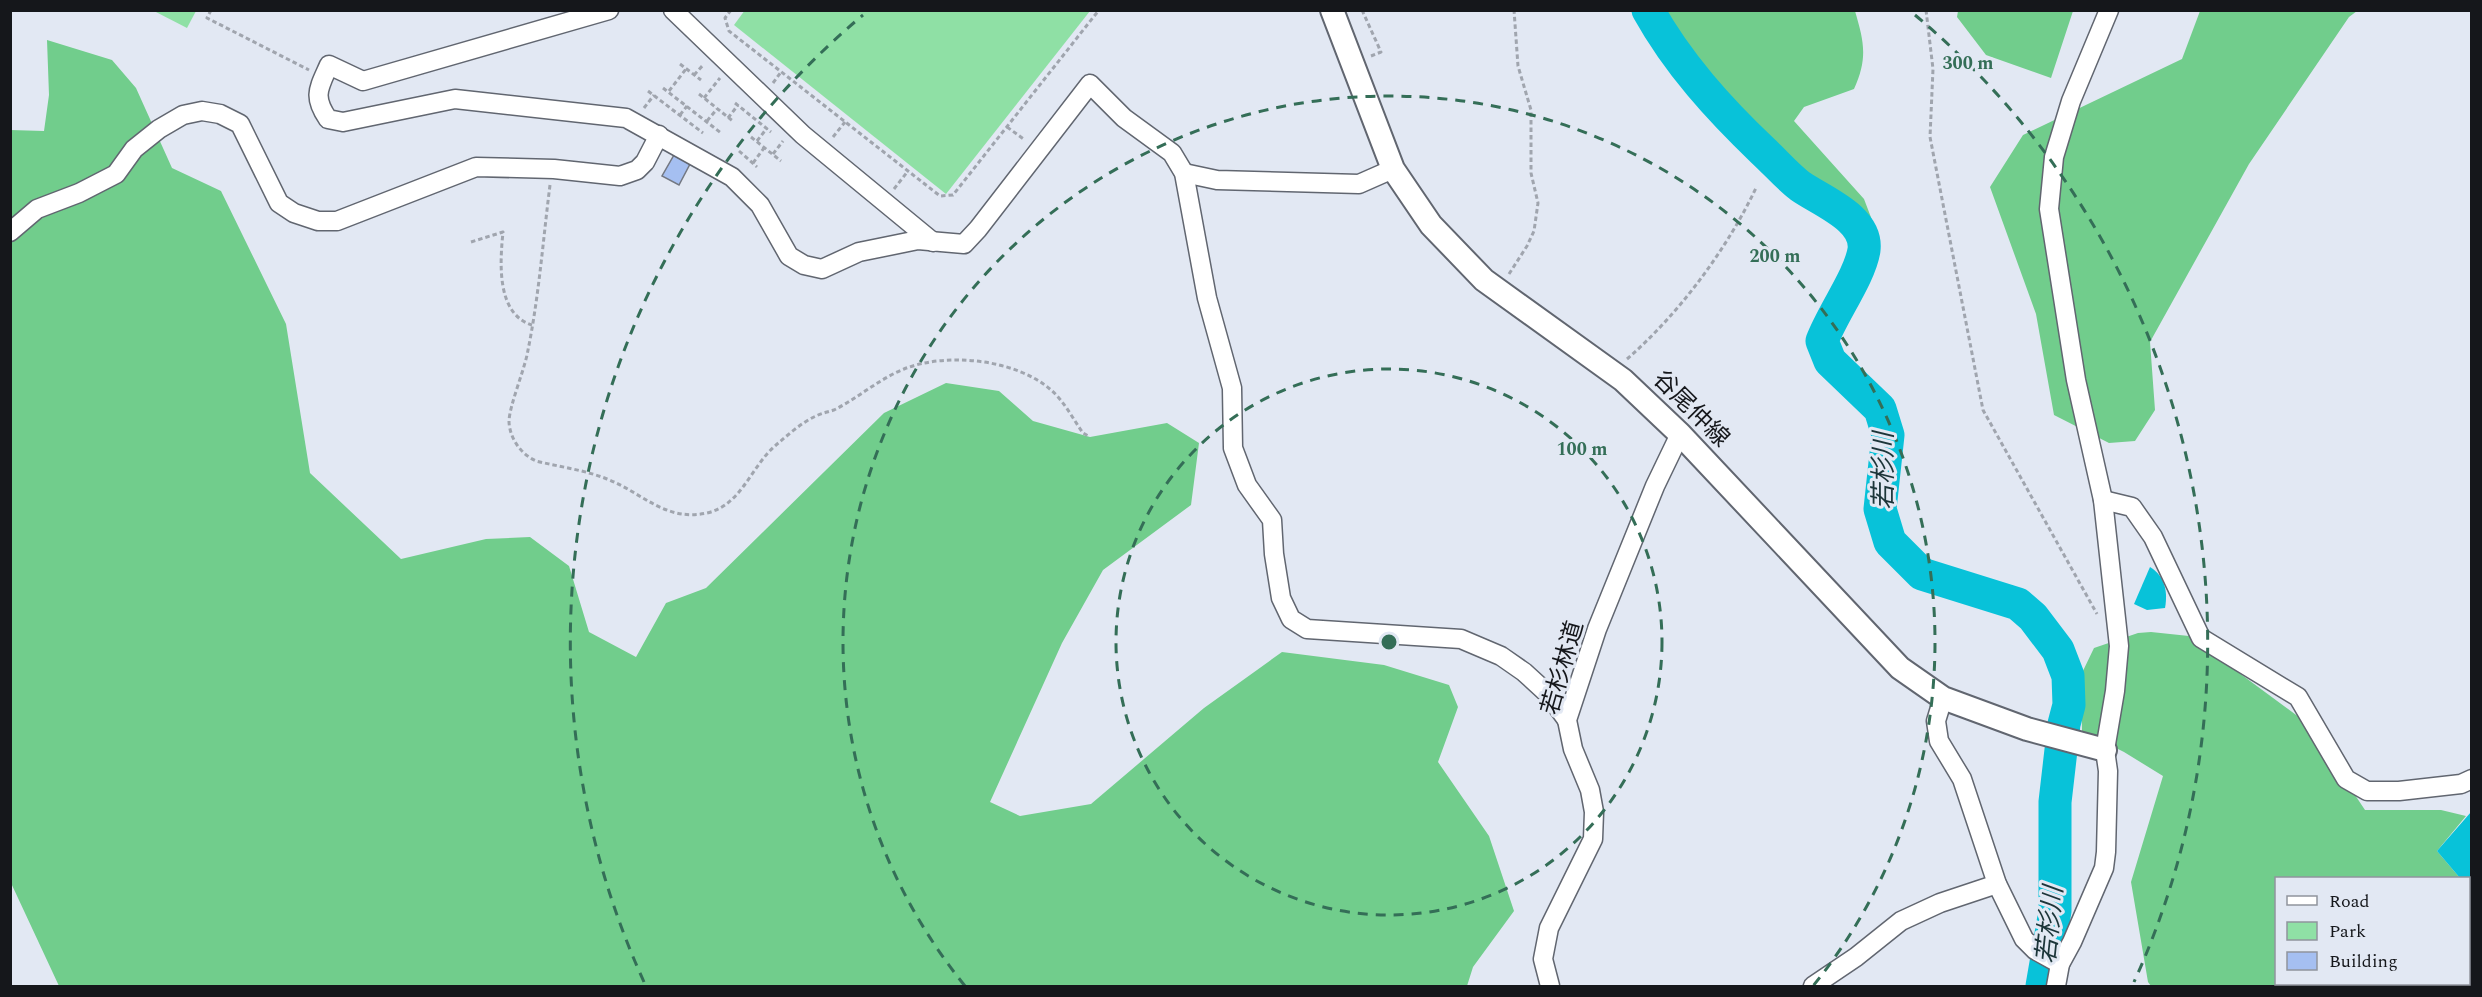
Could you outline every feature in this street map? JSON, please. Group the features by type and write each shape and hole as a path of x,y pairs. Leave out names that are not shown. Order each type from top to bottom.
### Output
{"main road":[{"name":"谷尾仲線","path":"1332,10 1393,169 1431,225 1484,280 1612,371 1680,434 1900,668 1943,698 2027,729 2095,748"}],"street":[{"path":"609,10 363,81 326,71 318,92 319,106 328,119 343,122 455,99 626,118 732,177 760,205 789,256 804,265 822,269 859,252 918,240 963,244 978,229 1090,84 1124,118 1172,153 1184,173 1207,298 1232,388 1233,448 1247,485 1272,520 1281,598 1291,619 1307,629 1461,639 1501,656 1524,672 1548,694 1567,720"},
{"path":"673,10 781,115 933,242"},
{"path":"2056,987 2058,963 2072,942 2104,868 2108,771 2095,748 2119,646 2103,500 2076,380 2049,209 2054,157 2071,101 2109,10"},
{"path":"10,232 37,209 79,193 116,174 134,149 159,129 183,115 202,111 220,114 240,124 279,202 294,213 318,221 337,220 476,166 554,169 620,176 637,170 645,162 659,135"},
{"path":"1184,173 1217,180 1359,184 1393,169"},
{"name":"若杉林道","path":"1550,987 1543,959 1548,928 1593,839 1594,812 1590,790 1573,749 1567,720 1597,629 1655,486 1680,434"},
{"path":"2103,500 2132,507 2153,537 2201,638 2298,696 2346,779 2367,791 2461,784 2472,779"},
{"path":"1943,698 1936,721 1939,741 1962,779 1997,884 2024,939 2035,950 2058,963"},
{"path":"1813,987 1856,957 1901,921 1940,903 1997,884"}],"path":[{"path":"211,10 207,18 326,71"},
{"path":"731,10 725,18 729,31 940,196 953,195 1099,10"},
{"path":"1352,62 1381,52 1362,10"},
{"path":"1499,290 1534,231 1538,203 1531,172 1531,111 1518,66 1514,10"},
{"path":"1926,10 1933,69 1930,137 1983,410 2097,615"},
{"path":"694,75 705,62"},
{"path":"680,64 701,80"},
{"path":"668,92 686,69"},
{"path":"704,98 722,76"},
{"path":"663,88 721,133"},
{"path":"648,91 703,133"},
{"path":"699,94 734,122"},
{"path":"729,118 737,104 783,141 773,154"},
{"path":"680,115 687,106"},
{"path":"707,122 717,109"},
{"path":"757,142 767,128"},
{"path":"751,137 781,161"},
{"path":"753,163 764,148"},
{"path":"739,151 757,166"},
{"path":"554,169 525,364 509,419 511,434 521,450 536,461 608,479 660,508 678,515 699,514 720,509 739,492 766,453 800,427 894,374 923,363 976,361 1012,369 1037,379 1053,391 1083,433 1090,437"},
{"path":"1612,371 1659,329 1703,277 1744,212 1756,188"},
{"path":"471,242 503,232 500,258 505,292 513,311 523,322 532,325"}],"green space":[{"path":"745,10 1090,11 946,194 734,25"},
{"path":"1958,10 2073,11 2051,78 1986,55 1957,17"},
{"path":"154,11 196,11 187,28"},
{"path":"1648,11 1855,11 1861,32 1863,59 1854,89 1804,107 1794,121 1864,199 1872,220 1808,207 1672,69"},
{"path":"2200,11 2357,11 2349,17 2249,164 2150,342 2155,410 2135,441 2109,443 2054,415 2036,314 1990,187 2023,135 2182,59"},
{"path":"47,40 112,60 136,88 172,168 221,191 286,324 310,473 401,559 486,539 530,537 569,566 589,632 636,657 666,603 706,588 884,413 946,383 999,391 1033,421 1090,437 1167,423 1199,443 1191,505 1103,570 1062,643 990,802 1020,816 1091,804 1204,708 1282,652 1384,665 1449,685 1458,707 1438,762 1489,836 1514,911 1473,967 1467,986 59,986 11,883 10,130 44,131 49,95"},
{"path":"2138,633 2189,636 2307,723 2365,810 2441,810 2466,816 2437,851 2459,877 2275,877 2275,985 2470,985 2470,890 2472,892 2471,986 2151,986 2148,982 2131,882 2163,776 2124,752 2082,731 2081,675 2094,648"}],"water":[{"path":"2150,567 2159,575 2164,585 2165,608 2147,610 2134,604"},
{"path":"2471,812 2471,892 2470,877 2459,877 2437,851"}],"building":[{"path":"674,155 690,164 679,185 662,176"}],"waterway":[{"name":"若杉川","path":"1648,10 1672,49 1731,119 1795,182 1831,204 1859,229 1864,250 1861,260 1852,283 1822,341 1830,361 1880,409 1888,435 1880,509 1890,542 1922,574 2018,604 2033,617 2058,650 2068,676 2069,705 2064,724 2055,802 2055,911 2042,986"}]}
